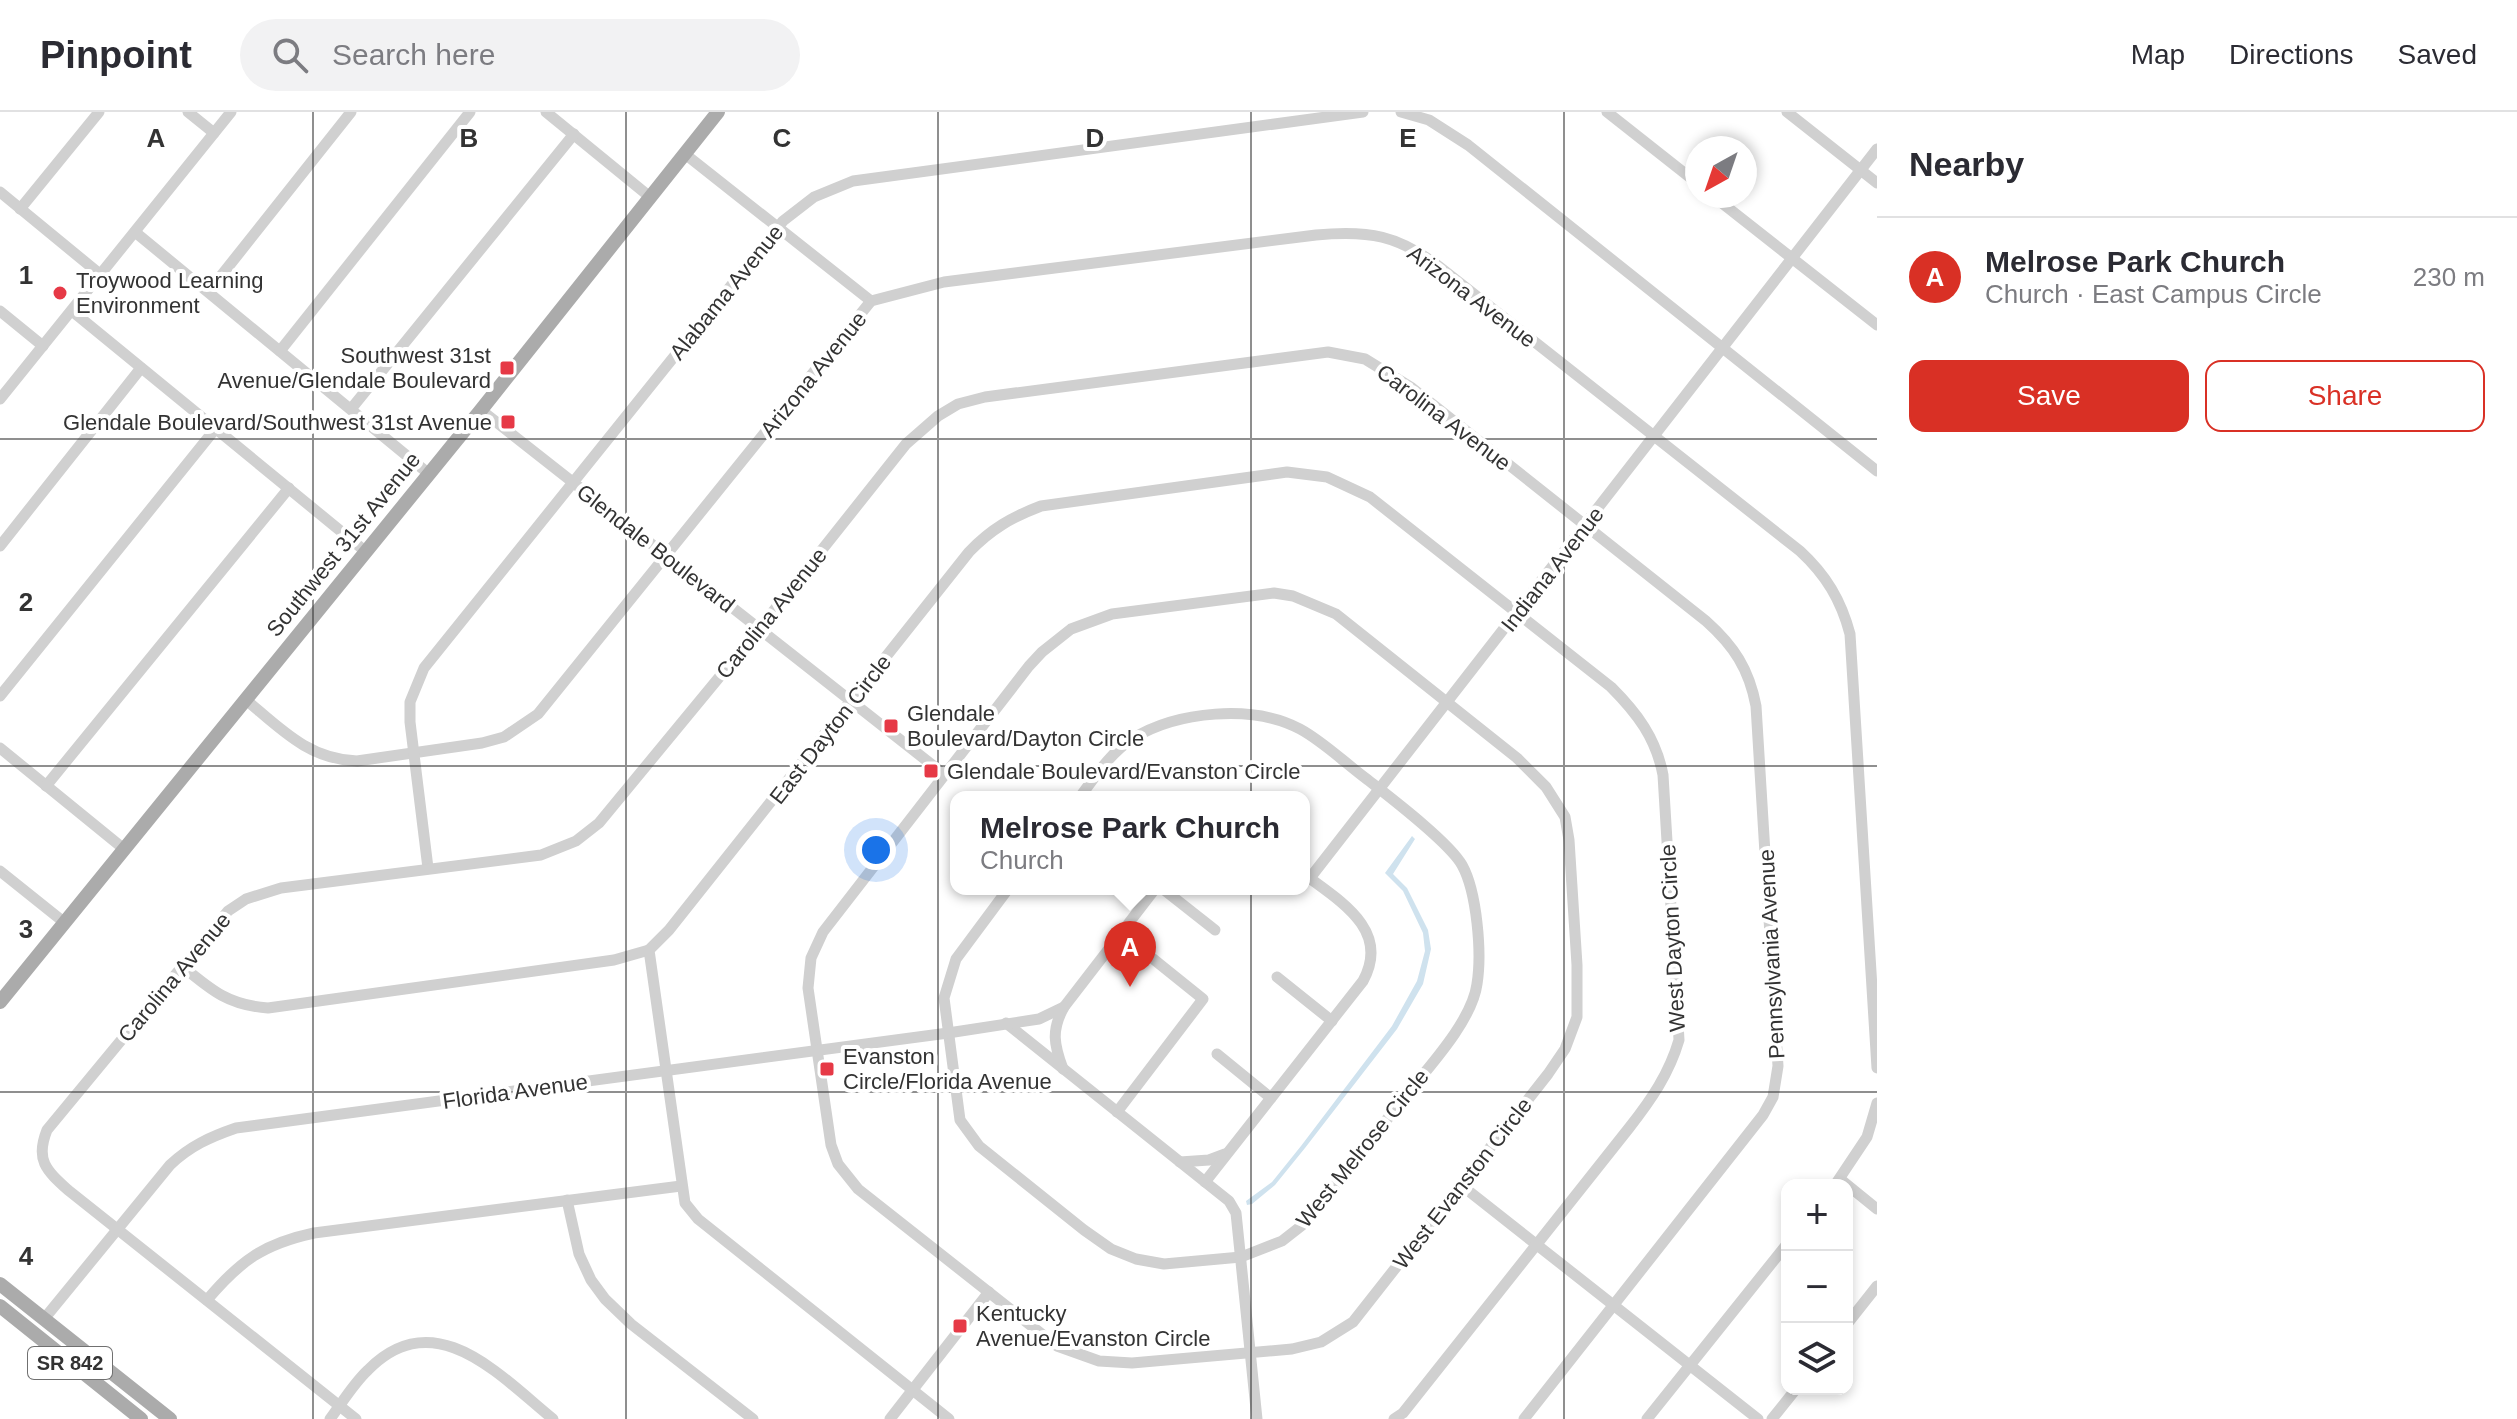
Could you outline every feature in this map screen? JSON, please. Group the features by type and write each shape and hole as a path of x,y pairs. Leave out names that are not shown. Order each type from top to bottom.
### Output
{"main road":[{"name":"Southwest 31st Avenue","path":"0,1002 481,410 718,112"},
{"name":"SR 842","path":"0,1284 166,1415"},
{"name":"SR 842","path":"0,1306 141,1419"},
{"path":"77,1368 94,1372 144,1412 166,1415"}],"street":[{"path":"20,209 99,112"},
{"path":"188,112 214,133"},
{"path":"0,399 231,112"},
{"path":"209,291 351,112"},
{"path":"280,351 470,112"},
{"path":"546,112 650,197"},
{"name":"Alabama Avenue","path":"428,868 410,702 424,668 777,226 814,197 853,181 1363,112"},
{"path":"1401,112 1429,120 1468,145 1877,471"},
{"path":"1607,112 1685,174"},
{"path":"1787,112 1877,183"},
{"path":"351,409 574,134"},
{"name":"Indiana Avenue","path":"1310,872 1449,701 1877,149"},
{"path":"685,154 871,301"},
{"path":"0,192 101,275"},
{"path":"1728,208 1877,325"},
{"path":"135,232 429,474"},
{"name":"Arizona Avenue","path":"245,699 300,744 320,756 338,760 357,761 482,743 504,737 522,727 538,714 667,557 871,301 944,282 1316,235 1366,233 1391,238 1419,251 1815,565 1827,579 1845,613 1850,634 1874,978 1877,1068"},
{"path":"0,311 43,346"},
{"path":"72,311 365,551"},
{"name":"Carolina Avenue","path":"117,1229 50,1174 41,1157 41,1144 47,1130 228,911 263,892 541,855 576,841 599,823 906,444 938,416 958,404 985,397 1308,353 1347,354 1385,369 1412,388 1585,526"},
{"path":"0,546 141,368"},
{"name":"Glendale Boulevard","path":"481,410 945,775"},
{"path":"0,696 216,428"},
{"name":"East Dayton Circle","path":"649,950 669,930 969,552 990,530 1015,516 1041,506 1287,472 1327,477 1370,497 1517,614"},
{"path":"46,786 289,488"},
{"name":"Pennsylvania Avenue","path":"1524,1419 1763,1115 1773,1097 1778,1066 1759,732 1752,687 1745,667 1734,648 1706,621 1585,526"},
{"name":"West Evanston Circle","path":"1274,593 1293,596 1336,614 1449,701 1532,771 1546,787 1565,817 1569,840 1577,1017 1565,1049 1353,1322 1321,1342 1292,1349 1132,1363 1099,1361 1057,1346 846,1177 831,1145 808,988 811,958 823,932 945,775 1042,652 1071,629 1112,614 1274,593"},
{"name":"West Dayton Circle","path":"1399,1417 1655,1095 1672,1063 1679,1040 1663,775 1659,754 1641,720 1620,696 1517,614"},
{"name":"West Melrose Circle","path":"948,1033 960,1120 979,1146 1111,1249 1136,1259 1164,1264 1241,1257 1282,1241 1305,1223 1459,1028 1477,987 1479,942 1473,901 1462,865 1380,789 1301,730 1253,714 1223,713 1161,724 1131,740 1110,758 1085,791"},
{"path":"0,748 124,849"},
{"path":"0,871 65,923"},
{"path":"1205,1182 1369,970 1372,944 1367,931 1358,919 1310,879"},
{"path":"948,1033 944,998 952,968 1003,895"},
{"path":"1064,1069 1056,1050 1056,1022 1064,1007 1150,895"},
{"path":"1171,895 1215,930"},
{"path":"1117,1112 1203,999 1121,933"},
{"path":"181,965 230,1001 268,1008 614,960 649,950 685,1203 698,1219 949,1419"},
{"path":"1277,977 1332,1021"},
{"name":"Florida Avenue","path":"44,1319 170,1165 185,1151 207,1138 236,1128 948,1033 1039,1019 1064,1007"},
{"path":"1006,1023 1229,1201 1236,1213 1257,1419"},
{"path":"1217,1054 1271,1098"},
{"path":"1839,1179 1867,1137 1877,1103"},
{"path":"1179,1162 1209,1160 1228,1153"},
{"path":"1461,1185 1758,1419"},
{"path":"207,1300 248,1258 284,1240 314,1233 681,1186"},
{"path":"1853,1193 1877,1209"},
{"path":"567,1200 579,1254 591,1280 605,1299 631,1324 753,1419"},
{"path":"117,1229 356,1419"},
{"path":"1647,1419 1781,1251"},
{"path":"1848,1323 1877,1286"},
{"path":"890,1419 989,1292"},
{"path":"330,1419 368,1370 385,1356 420,1342 436,1342 475,1356 553,1419"},
{"path":"1772,1419 1791,1395"}],"water":[{"path":"1412,836 1415,839 1393,874 1407,888 1428,930 1431,949 1423,984 1397,1029 1305,1148 1275,1185 1247,1205 1246,1201 1272,1182 1301,1146 1392,1026 1417,981 1425,951 1423,933 1403,891 1385,873"}],"place":[{"name":"Troywood Learning Environment","path":"60,293"},
{"name":"Southwest 31st Avenue/Glendale Boulevard","path":"507,368"},
{"name":"Glendale Boulevard/Southwest 31st Avenue","path":"508,422"},
{"name":"Glendale Boulevard/Dayton Circle","path":"891,726"},
{"name":"Glendale Boulevard/Evanston Circle","path":"931,771"},
{"name":"Melrose Park Church","path":"1130,987"},
{"name":"Evanston Circle/Florida Avenue","path":"827,1069"},
{"name":"Kentucky Avenue/Evanston Circle","path":"960,1326"}]}
